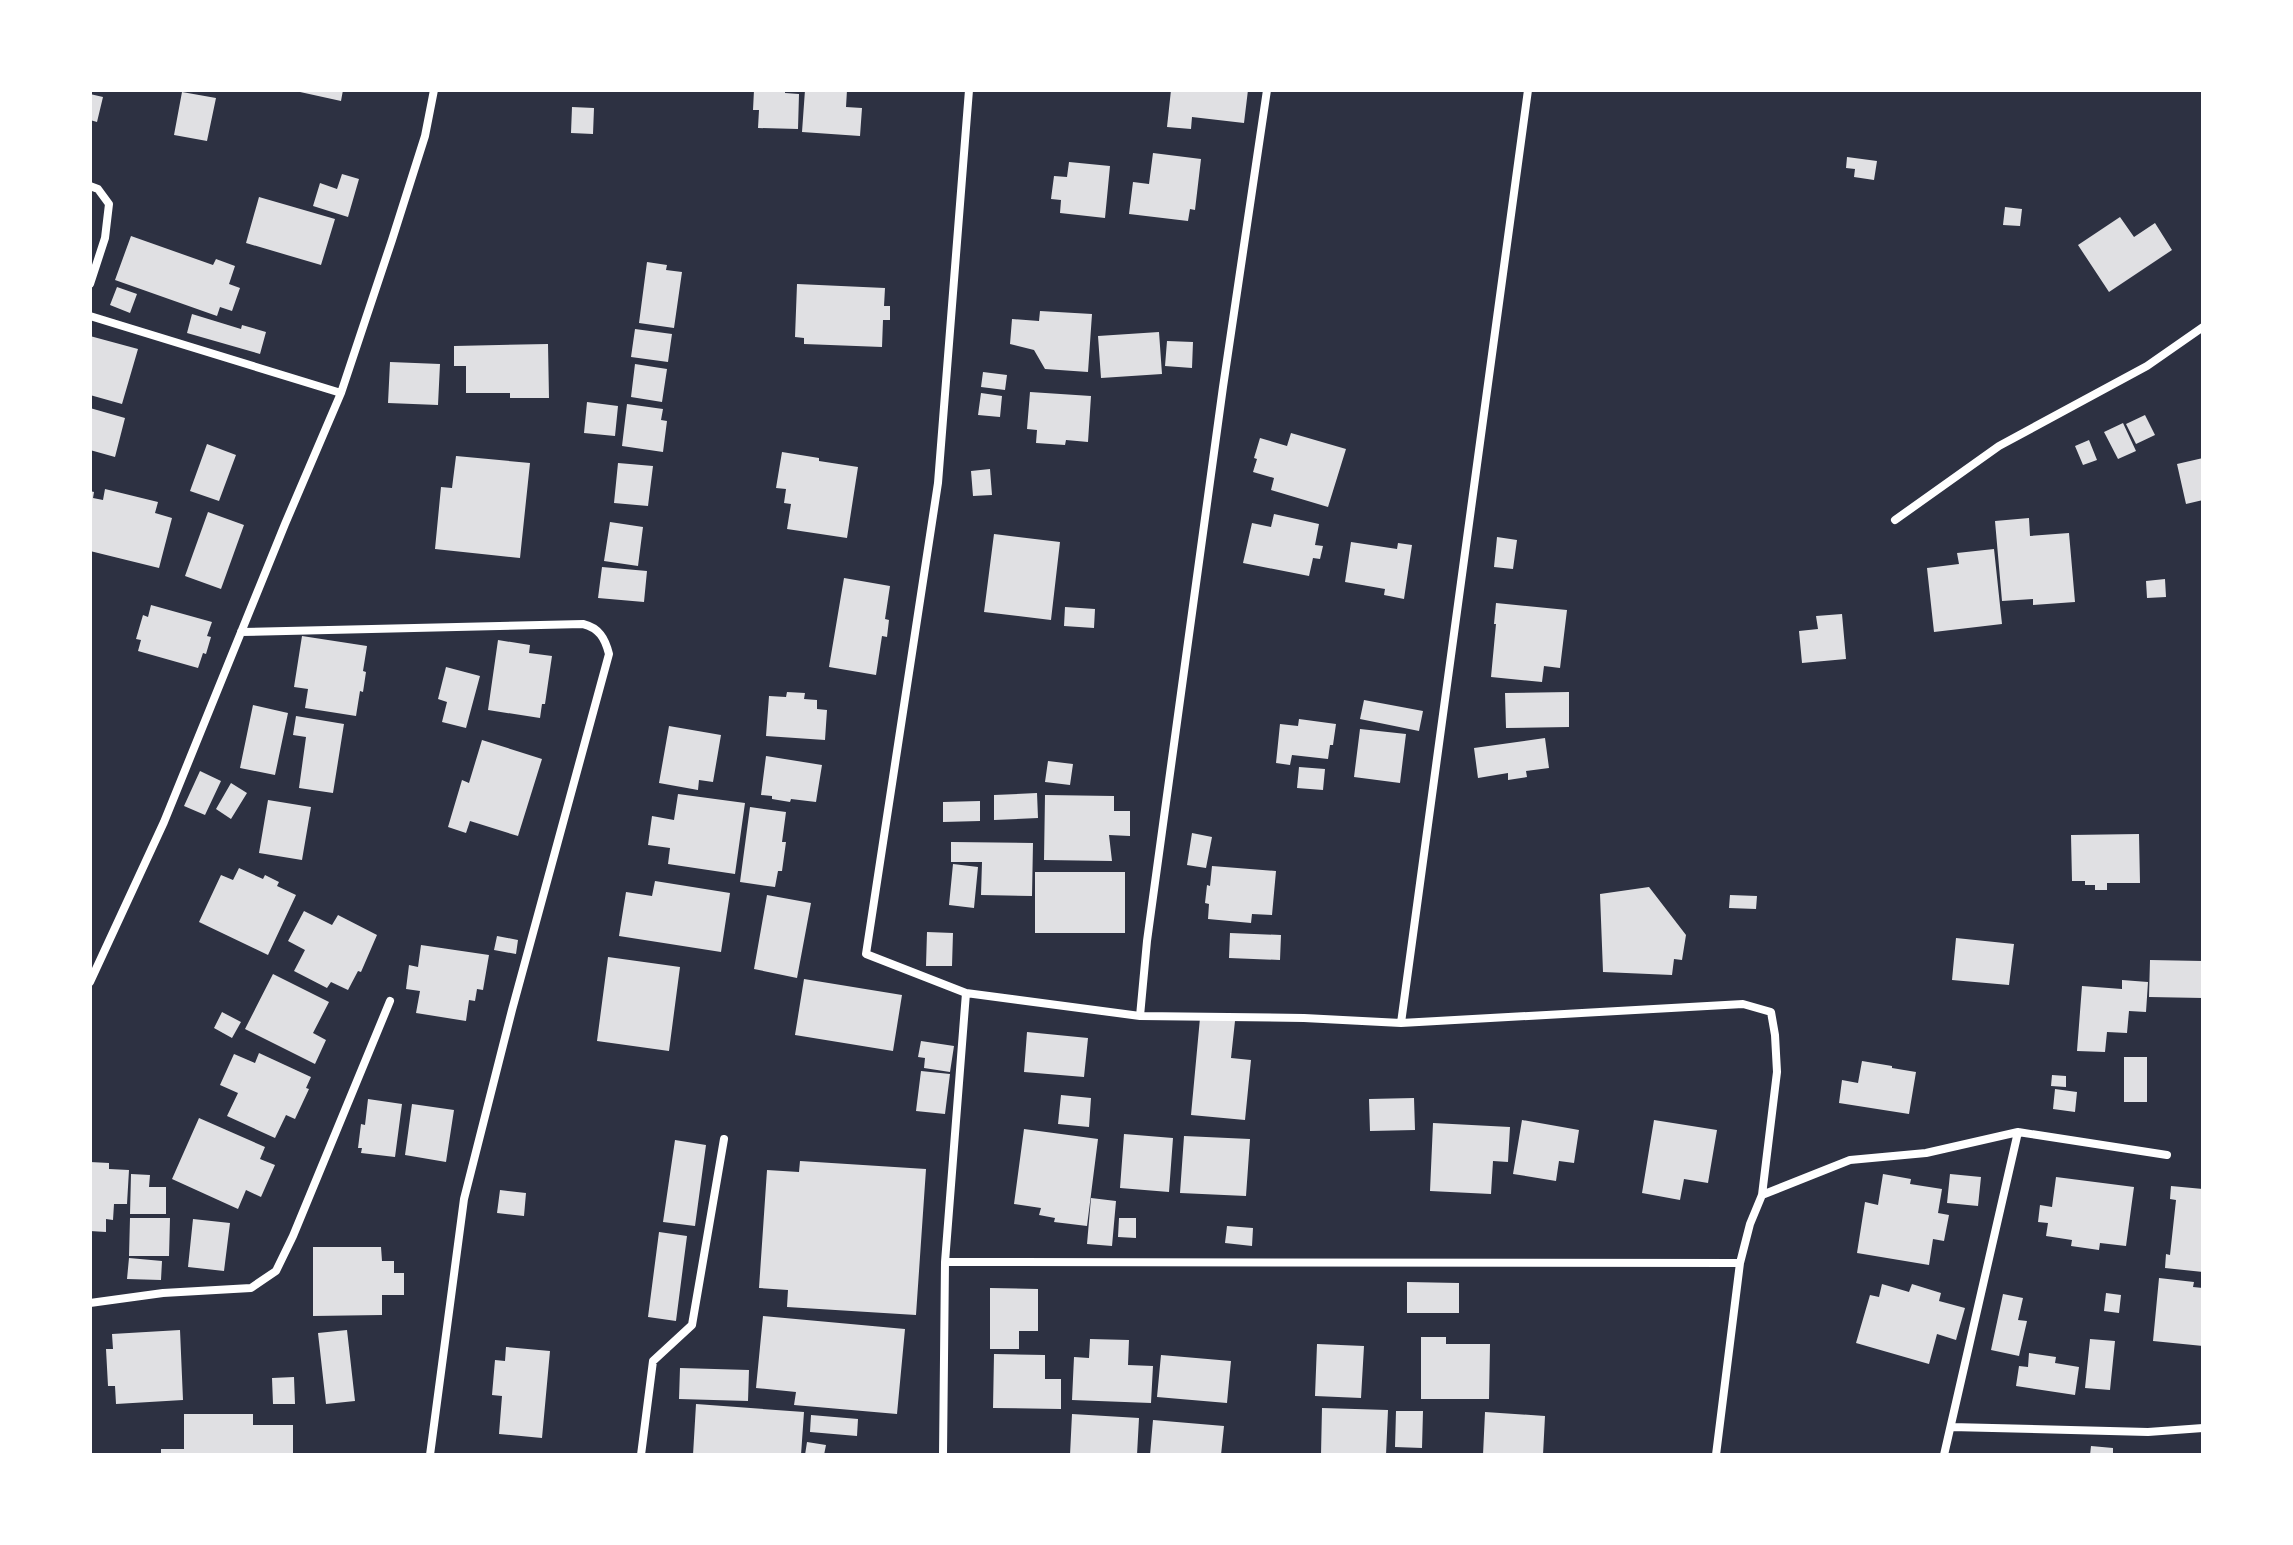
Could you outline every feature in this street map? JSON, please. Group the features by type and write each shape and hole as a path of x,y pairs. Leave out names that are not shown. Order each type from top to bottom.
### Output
{"street":[{"path":"90,982 164,822 341,393 425,136 434,90"},
{"path":"969,90 938,483 866,954 966,993 1140,1016 1401,1023 1743,1004 1771,1012 1777,1072 1762,1195 1750,1224 1740,1263 1716,1455"},
{"path":"1140,1016 1151,909 1267,90"},
{"path":"1401,1023 1528,90"},
{"path":"90,186 98,189 109,204 105,238 90,284"},
{"path":"90,316 341,393"},
{"path":"1895,520 1999,446 2147,366 2203,327"},
{"path":"241,632 583,624 592,626 601,634 609,654 464,1199 430,1455"},
{"path":"943,1455 945,1262 966,993"},
{"path":"90,1303 163,1293 251,1288 276,1271 390,1001"},
{"path":"1762,1195 1850,1160 1926,1153 2018,1132 2167,1155"},
{"path":"1944,1455 2018,1132"},
{"path":"641,1455 653,1361 692,1325 724,1139"},
{"path":"945,1262 1740,1263"},
{"path":"1951,1427 2148,1432 2203,1428"}],"building":[{"path":"291,90 343,90 341,101"},
{"path":"754,90 785,90 785,93 799,94 798,129 758,128 759,110 753,110"},
{"path":"805,90 847,90 846,107 862,108 860,136 802,132"},
{"path":"1171,90 1248,90 1244,123 1192,117 1191,129 1167,127"},
{"path":"182,92 216,98 207,141 174,135"},
{"path":"90,94 103,97 97,122 90,120"},
{"path":"572,107 594,108 593,134 571,133"},
{"path":"1153,153 1201,159 1195,210 1190,209 1188,221 1129,214 1133,182 1149,184"},
{"path":"1847,157 1877,161 1874,180 1854,177 1855,169 1846,168"},
{"path":"1069,162 1110,166 1105,218 1060,213 1061,200 1051,199 1054,176 1067,177"},
{"path":"342,174 359,179 348,217 313,206 320,183 337,189"},
{"path":"259,197 335,219 321,265 246,243"},
{"path":"2005,207 2022,209 2020,226 2003,225"},
{"path":"2120,217 2134,237 2155,223 2172,250 2109,292 2078,245"},
{"path":"131,236 213,265 216,259 235,266 229,284 240,288 232,311 220,307 217,316 115,280"},
{"path":"647,262 667,265 666,270 682,272 674,328 639,323"},
{"path":"797,284 885,288 884,306 890,306 890,320 883,320 882,347 804,344 804,338 795,337"},
{"path":"117,287 137,294 130,313 110,305"},
{"path":"1040,311 1092,314 1088,372 1045,369 1034,350 1010,344 1012,319 1039,321"},
{"path":"192,314 241,329 242,325 266,332 260,354 187,333"},
{"path":"635,329 672,334 668,362 631,357"},
{"path":"1159,332 1162,374 1101,378 1098,336"},
{"path":"90,336 138,349 122,404 90,395"},
{"path":"1167,341 1193,342 1192,368 1165,366"},
{"path":"548,344 549,398 510,398 510,393 466,393 466,366 454,366 454,346"},
{"path":"390,362 440,364 438,405 388,403"},
{"path":"635,364 667,369 662,402 631,397"},
{"path":"983,372 1007,375 1005,390 981,387"},
{"path":"1030,392 1091,396 1088,442 1066,440 1065,445 1036,443 1037,430 1027,429"},
{"path":"981,393 1002,396 1000,417 978,415"},
{"path":"587,402 618,406 615,436 584,433"},
{"path":"627,404 663,409 661,420 667,421 663,452 622,446"},
{"path":"90,408 125,418 115,457 90,450"},
{"path":"2145,415 2155,435 2136,444 2126,424"},
{"path":"2123,423 2136,451 2118,459 2104,432"},
{"path":"1291,433 1346,449 1328,507 1271,490 1274,478 1253,472 1260,438 1287,446"},
{"path":"2089,440 2097,460 2083,465 2075,446"},
{"path":"207,444 236,455 219,501 190,491"},
{"path":"782,452 858,467 847,538 787,529 791,504 784,503 786,489 776,488"},
{"path":"456,456 530,463 520,558 435,549 441,487 452,488"},
{"path":"2203,458 2203,500 2186,504 2177,464"},
{"path":"618,463 653,466 648,506 614,503"},
{"path":"990,469 992,495 973,496 971,471"},
{"path":"105,489 158,502 155,513 172,518 159,568 90,551 90,491 94,492 93,498 103,500"},
{"path":"208,512 244,525 221,589 185,576"},
{"path":"1274,514 1319,524 1315,545 1323,546 1320,559 1313,558 1309,576 1243,563 1252,523 1271,527"},
{"path":"2029,518 2030,536 2069,533 2075,602 2033,605 2033,599 2002,601 1995,521"},
{"path":"610,522 643,527 638,566 604,561"},
{"path":"994,534 1060,542 1051,620 984,612"},
{"path":"1497,537 1517,540 1513,569 1494,567"},
{"path":"1351,542 1397,549 1398,543 1412,545 1404,599 1384,595 1385,589 1345,582"},
{"path":"1994,549 2002,624 1934,632 1927,568 1959,564 1957,553"},
{"path":"602,567 647,571 644,602 598,598"},
{"path":"844,578 890,586 885,619 889,620 887,637 882,636 876,675 829,667"},
{"path":"2165,579 2166,597 2147,598 2146,581"},
{"path":"1496,603 1567,610 1560,668 1544,666 1542,682 1491,677"},
{"path":"151,605 212,622 206,654 203,653 198,668 138,651 141,640 136,639 143,615 148,617"},
{"path":"1065,607 1095,609 1094,628 1064,626"},
{"path":"1842,614 1846,659 1802,663 1799,631 1818,629 1816,616"},
{"path":"302,636 367,646 363,692 360,691 356,716 305,708 308,689 294,687"},
{"path":"498,640 530,645 529,653 552,656 540,718 488,710"},
{"path":"446,667 480,676 466,728 442,722 447,702 438,699"},
{"path":"787,692 805,693 804,699 817,700 817,709 827,710 825,740 766,736 769,696 786,697"},
{"path":"1569,692 1569,727 1506,728 1505,693"},
{"path":"1364,700 1423,711 1419,731 1360,719"},
{"path":"253,705 288,713 275,775 240,768"},
{"path":"296,716 344,724 333,793 299,788 306,737 293,735"},
{"path":"1299,719 1336,724 1328,759 1292,755 1290,765 1276,763 1280,724 1298,726"},
{"path":"669,726 721,735 713,782 699,780 698,790 659,783"},
{"path":"1360,729 1406,734 1400,783 1354,777"},
{"path":"1545,738 1549,768 1526,771 1527,777 1508,780 1508,773 1478,778 1474,748"},
{"path":"482,740 542,759 518,836 470,821 466,833 448,827 462,780 469,783"},
{"path":"766,756 822,765 816,802 791,799 790,802 761,795"},
{"path":"1048,761 1073,764 1070,785 1045,782"},
{"path":"1299,767 1325,769 1323,790 1297,788"},
{"path":"200,771 221,781 205,815 184,806"},
{"path":"231,783 247,793 231,819 216,809"},
{"path":"1037,793 1038,818 994,820 994,795"},
{"path":"678,794 745,803 735,874 668,864 670,848 648,845 652,816 674,820"},
{"path":"1045,795 1114,796 1114,811 1130,811 1130,836 1109,835 1112,861 1044,860"},
{"path":"268,800 311,807 302,860 259,853"},
{"path":"980,801 980,821 943,822 943,802"},
{"path":"750,807 786,812 782,871 778,871 775,887 740,882"},
{"path":"1192,833 1212,837 1206,868 1187,865"},
{"path":"2139,834 2140,883 2107,883 2107,890 2095,890 2095,885 2085,885 2085,881 2072,881 2071,835"},
{"path":"951,842 1033,843 1032,896 981,895 982,862 951,862"},
{"path":"953,864 978,867 974,908 949,905"},
{"path":"1212,866 1276,871 1272,915 1252,914 1251,923 1208,919 1209,904 1205,903"},
{"path":"239,868 263,879 265,875 279,882 277,886 296,895 268,955 199,922 221,875 233,880"},
{"path":"1035,872 1125,872 1125,933 1035,933"},
{"path":"655,881 730,893 721,952 619,936 626,892 652,896"},
{"path":"1649,887 1686,935 1682,960 1674,959 1672,975 1603,972 1600,894"},
{"path":"767,895 811,903 797,978 754,969"},
{"path":"1730,895 1757,896 1756,909 1729,908"},
{"path":"304,911 332,925 338,915 377,935 361,972 358,971 348,990 331,982 327,988 294,971 305,950 288,941"},
{"path":"927,932 953,933 952,966 926,966"},
{"path":"1230,933 1281,935 1280,960 1229,958"},
{"path":"497,936 518,940 516,954 494,950"},
{"path":"1956,938 2014,944 2009,985 1952,980"},
{"path":"421,945 489,955 483,990 477,989 475,1001 469,1000 466,1021 416,1013 420,991 406,989 409,965 418,967"},
{"path":"608,957 680,967 669,1051 597,1041"},
{"path":"2150,960 2203,961 2203,998 2149,997"},
{"path":"273,974 329,1002 313,1033 326,1040 315,1064 245,1029"},
{"path":"804,979 902,995 893,1051 795,1035"},
{"path":"2122,980 2148,982 2146,1012 2129,1011 2127,1033 2107,1032 2105,1052 2077,1051 2082,986 2122,989"},
{"path":"222,1012 241,1022 232,1038 214,1028"},
{"path":"1200,1018 1235,1021 1231,1058 1251,1060 1245,1120 1191,1115"},
{"path":"1027,1032 1088,1038 1084,1077 1024,1072"},
{"path":"921,1041 954,1046 950,1072 924,1068 925,1058 918,1057"},
{"path":"259,1053 311,1077 306,1088 309,1089 295,1119 286,1115 275,1138 227,1116 238,1093 220,1085 234,1054 255,1063"},
{"path":"2124,1057 2147,1057 2147,1102 2124,1102"},
{"path":"1862,1061 1916,1072 1909,1114 1839,1103 1842,1080 1858,1083"},
{"path":"921,1071 950,1074 945,1114 916,1111"},
{"path":"2052,1075 2066,1076 2066,1087 2051,1086"},
{"path":"2055,1089 2077,1092 2075,1112 2053,1109"},
{"path":"1061,1095 1091,1098 1089,1127 1058,1124"},
{"path":"1414,1098 1415,1130 1370,1131 1369,1099"},
{"path":"368,1099 402,1104 395,1157 361,1153 362,1148 358,1148"},
{"path":"412,1104 454,1110 446,1162 405,1155"},
{"path":"199,1118 265,1147 260,1159 275,1165 261,1197 246,1190 238,1209 172,1179"},
{"path":"1522,1120 1579,1130 1574,1163 1559,1161 1556,1181 1513,1174"},
{"path":"1654,1120 1717,1130 1708,1183 1684,1179 1680,1200 1642,1193"},
{"path":"1433,1123 1510,1127 1508,1162 1493,1161 1491,1194 1430,1191"},
{"path":"1024,1129 1098,1139 1087,1226 1054,1222 1055,1218 1039,1215 1041,1208 1014,1204"},
{"path":"1124,1134 1173,1138 1169,1192 1120,1188"},
{"path":"1184,1136 1250,1139 1246,1196 1180,1193"},
{"path":"675,1140 706,1145 695,1226 663,1222"},
{"path":"800,1161 926,1169 916,1315 787,1307 788,1290 759,1288 767,1170 799,1172"},
{"path":"90,1162 109,1163 109,1169 129,1170 127,1204 114,1204 113,1220 106,1219 106,1232 90,1231"},
{"path":"131,1174 150,1175 149,1187 166,1187 166,1214 130,1214"},
{"path":"1883,1174 1911,1179 1910,1184 1942,1189 1938,1213 1949,1215 1944,1241 1933,1239 1929,1265 1857,1253 1865,1202 1878,1205"},
{"path":"1950,1174 1981,1177 1978,1206 1947,1203"},
{"path":"2056,1177 2134,1187 2126,1246 2100,1243 2099,1250 2071,1246 2072,1240 2046,1236 2048,1223 2038,1222 2040,1205 2052,1207"},
{"path":"2171,1186 2203,1189 2203,1272 2165,1268 2166,1254 2170,1255 2176,1200 2170,1199"},
{"path":"500,1190 526,1193 524,1216 497,1213"},
{"path":"1091,1198 1116,1201 1112,1246 1087,1244"},
{"path":"130,1218 170,1218 169,1256 129,1256"},
{"path":"1119,1218 1136,1218 1136,1238 1118,1237"},
{"path":"193,1219 230,1223 224,1271 188,1267"},
{"path":"1227,1226 1253,1228 1252,1246 1225,1243"},
{"path":"659,1232 687,1236 676,1321 648,1317"},
{"path":"313,1247 381,1247 382,1261 394,1261 394,1273 404,1273 404,1295 382,1295 382,1315 313,1316"},
{"path":"129,1258 162,1261 161,1280 127,1279"},
{"path":"2159,1278 2194,1282 2193,1287 2203,1288 2203,1346 2153,1341"},
{"path":"1407,1282 1459,1283 1459,1313 1407,1313"},
{"path":"1882,1284 1909,1292 1912,1284 1941,1293 1939,1301 1965,1308 1956,1340 1937,1334 1929,1364 1856,1343 1870,1295 1879,1297"},
{"path":"990,1288 1038,1289 1038,1331 1019,1331 1019,1349 990,1349"},
{"path":"2106,1293 2121,1295 2119,1313 2104,1311"},
{"path":"2003,1294 2023,1298 2018,1320 2027,1321 2019,1356 1991,1350"},
{"path":"763,1316 905,1329 897,1414 794,1405 796,1392 756,1388"},
{"path":"180,1330 183,1400 116,1404 115,1386 108,1386 106,1349 113,1349 112,1334"},
{"path":"347,1330 355,1401 326,1404 318,1333"},
{"path":"1421,1337 1446,1337 1446,1344 1490,1344 1489,1399 1421,1399"},
{"path":"1090,1339 1129,1340 1128,1365 1153,1366 1151,1403 1072,1400 1074,1357 1089,1358"},
{"path":"2090,1339 2115,1341 2110,1390 2085,1388"},
{"path":"1317,1344 1364,1346 1361,1398 1315,1396"},
{"path":"506,1347 550,1351 542,1438 499,1434 502,1396 492,1395 495,1360 505,1361"},
{"path":"2029,1353 2056,1357 2055,1363 2079,1367 2075,1395 2016,1386 2019,1366 2028,1367"},
{"path":"994,1354 1045,1355 1045,1379 1061,1379 1061,1409 993,1408"},
{"path":"1161,1355 1231,1361 1227,1403 1157,1397"},
{"path":"680,1368 749,1370 748,1401 679,1399"},
{"path":"294,1377 295,1404 273,1404 272,1378"},
{"path":"696,1404 804,1412 801,1455 693,1455"},
{"path":"1322,1408 1388,1410 1386,1455 1321,1455"},
{"path":"1396,1411 1423,1411 1422,1448 1395,1447"},
{"path":"1485,1412 1545,1416 1543,1455 1483,1455"},
{"path":"184,1414 253,1414 253,1425 293,1425 293,1455 161,1455 161,1449 184,1449"},
{"path":"1072,1414 1139,1418 1137,1455 1070,1455"},
{"path":"811,1415 858,1419 857,1436 810,1432"},
{"path":"1153,1420 1224,1426 1221,1455 1150,1455"},
{"path":"807,1442 826,1445 824,1455 805,1455"},
{"path":"2091,1446 2113,1448 2113,1455 2090,1455"}]}
